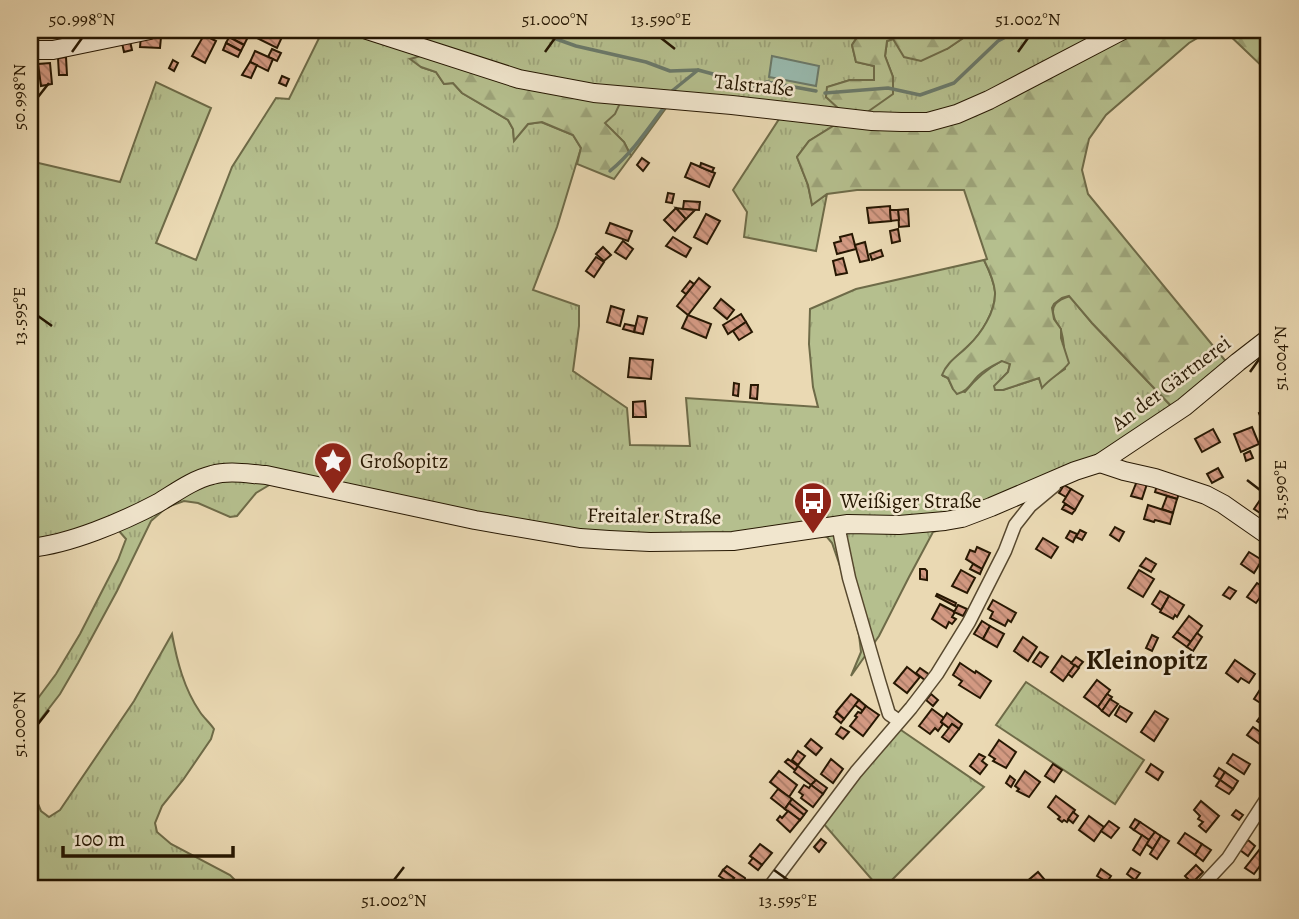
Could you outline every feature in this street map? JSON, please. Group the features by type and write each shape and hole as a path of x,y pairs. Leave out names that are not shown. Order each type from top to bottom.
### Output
{"street":[{"path":"30,50 53,50 150,30"},
{"name":"Talstraße","path":"367,30 519,79 594,93 872,121 928,122 957,114 989,100 1123,30"},
{"name":"An der Gärtnerei","path":"1100,463 1184,407 1269,338"},
{"path":"1100,463 1206,495 1269,536"},
{"name":"Freitaler Straße","path":"30,548 89,533 214,474 266,475 475,520 580,538 650,542 733,541 838,525 899,525 962,518 1100,463"},
{"path":"768,889 856,772 937,674 958,642 988,585 1015,525 1030,506 1054,486 1052,482"},
{"path":"838,525 849,578 878,681 890,714 899,721"},
{"path":"1199,889 1228,858 1269,795"}],"green space":[{"path":"323,30 862,30 852,45 856,62 874,66 874,81 850,80 828,87 826,97 893,77 885,56 887,41 893,39 947,49 975,30 1140,30 988,109 838,123 809,141 797,157 812,204 827,194 816,251 744,237 747,212 733,190 781,116 669,104 631,156 624,142 604,123 421,67 436,72 444,84 453,83 462,93 508,120 513,129 514,140 528,124 541,122 573,135 581,148 557,227 533,290 579,306 573,371 627,408 630,445 690,446 686,398 818,407 813,387 809,344 810,309 856,289 984,260 991,276 995,299 987,322 978,335 945,371 943,376 948,378 953,389 965,392 982,374 1003,360 1010,364 1008,372 995,386 1003,390 1039,378 1042,387 1065,369 1062,334 1053,311 1061,299 1070,296 1092,323 1175,410 1083,475 988,515 933,532 879,636 851,676 861,652 859,635 832,543 827,537 820,535 631,550 271,484 256,493 237,516 230,517 198,503 184,501 167,507 151,521 78,663 60,694 30,733 30,709 56,674 80,634 126,539 119,531 30,555 30,161 120,182 156,82 211,108 156,243 196,260 232,167 276,98 289,99"},
{"path":"862,30 975,30 947,49 921,61 904,57 893,39 887,41 885,56 893,77 893,94 866,113 839,109 826,97 827,87 850,80 874,80 874,66 856,62 852,45"},
{"path":"1140,30 1211,30 1189,43 1106,115 1089,139 1082,170 1088,194 1228,364 1175,410 1069,296 1062,298 1052,308 1054,319 1061,329 1069,363 1063,370 1042,388 1039,378 1003,390 995,390 994,386 1008,372 1010,364 1002,361 984,371 957,394 948,378 942,375 944,370 983,329 995,299 992,280 984,260 987,259 964,190 857,190 827,194 812,205 808,185 797,157 809,141 838,123 896,129 1035,83"},
{"path":"1221,30 1269,30 1269,73 1225,31"},
{"path":"424,55 621,101 615,114 605,123 624,142 631,156 614,179 577,164 581,148 573,135 542,122 528,124 514,141 513,129 508,120 462,93 453,83 444,84 436,72 421,67 410,59"},
{"path":"172,634 185,684 200,712 214,729 211,739 162,806 155,823 157,832 171,844 230,875 238,883 233,889 30,889 30,853 36,833 30,809 30,785 41,811 49,817 60,810 134,701"},
{"path":"1026,682 1144,760 1115,804 996,725"},
{"path":"898,728 984,787 883,889 880,889 823,823"}],"water":[{"path":"772,56 819,66 816,86 769,77"}],"building":[{"path":"261,30 282,37 277,48 257,38"},
{"path":"233,31 247,39 244,45 229,37"},
{"path":"204,35 216,41 205,63 192,56"},
{"path":"141,36 161,37 160,48 140,47"},
{"path":"229,37 244,45 241,51 226,43"},
{"path":"130,41 132,50 124,52 122,43"},
{"path":"226,43 241,51 238,57 223,50"},
{"path":"272,49 281,53 277,61 268,57"},
{"path":"255,51 273,59 268,71 250,62"},
{"path":"66,57 67,75 59,75 58,58"},
{"path":"173,60 178,63 174,71 169,68"},
{"path":"250,62 257,65 251,78 242,75"},
{"path":"50,63 52,84 41,86 38,64"},
{"path":"282,76 289,79 286,86 279,83"},
{"path":"642,158 649,163 643,171 637,165"},
{"path":"691,163 715,173 709,187 685,177"},
{"path":"701,163 714,168 712,172 700,167"},
{"path":"668,193 674,194 672,203 666,202"},
{"path":"684,201 700,202 699,210 683,209"},
{"path":"890,206 891,221 869,223 867,208"},
{"path":"676,208 686,219 675,231 664,220"},
{"path":"676,208 683,209 695,210 686,219"},
{"path":"908,209 909,226 899,227 898,210"},
{"path":"890,210 898,210 899,220 891,221"},
{"path":"706,214 720,221 707,244 694,237"},
{"path":"610,223 632,231 628,241 606,233"},
{"path":"898,229 900,241 892,243 890,231"},
{"path":"852,234 856,249 837,254 834,243 841,241 840,237"},
{"path":"673,237 691,248 686,257 666,246"},
{"path":"623,241 633,249 626,259 615,252"},
{"path":"865,242 869,260 860,262 855,245"},
{"path":"603,247 611,255 604,261 596,254"},
{"path":"881,250 883,256 872,260 870,254"},
{"path":"596,257 604,262 594,277 586,271"},
{"path":"843,258 847,273 836,275 833,261"},
{"path":"699,278 710,287 688,315 677,306"},
{"path":"690,281 694,284 686,294 682,291"},
{"path":"721,299 734,310 727,319 714,308"},
{"path":"611,306 624,310 620,326 607,322"},
{"path":"741,314 746,322 728,334 723,325"},
{"path":"688,315 711,324 706,338 682,328"},
{"path":"638,316 647,318 643,334 634,332"},
{"path":"746,322 752,332 739,340 733,331"},
{"path":"625,324 635,326 634,332 623,329"},
{"path":"630,358 653,360 651,379 628,377"},
{"path":"734,383 739,384 738,396 733,395"},
{"path":"751,385 758,385 757,399 750,398"},
{"path":"645,401 646,417 633,417 633,402"},
{"path":"1269,409 1269,427 1265,429 1259,413"},
{"path":"1252,427 1259,444 1241,452 1234,434"},
{"path":"1213,429 1220,442 1202,452 1195,439"},
{"path":"1250,451 1253,458 1246,461 1244,454"},
{"path":"1218,468 1223,477 1212,483 1207,474"},
{"path":"1137,481 1147,484 1142,499 1131,496"},
{"path":"1158,482 1181,489 1177,499 1155,492"},
{"path":"1064,485 1071,489 1066,497 1059,493"},
{"path":"1071,489 1083,496 1075,510 1063,502"},
{"path":"1264,494 1269,497 1269,513 1266,517 1254,509"},
{"path":"1167,496 1177,499 1173,513 1162,509"},
{"path":"1065,504 1075,510 1072,514 1062,509"},
{"path":"1148,505 1173,513 1170,524 1144,519"},
{"path":"1115,527 1124,532 1119,541 1110,535"},
{"path":"1080,530 1086,533 1082,540 1076,537"},
{"path":"1070,531 1077,534 1073,542 1066,538"},
{"path":"1043,538 1058,547 1051,558 1036,549"},
{"path":"977,547 990,553 982,569 966,559 970,550 975,552"},
{"path":"1249,552 1262,560 1254,573 1241,564"},
{"path":"1146,558 1156,564 1151,572 1140,566"},
{"path":"973,564 982,569 980,574 970,569"},
{"path":"920,569 927,571 927,580 920,579"},
{"path":"961,570 975,578 967,593 952,586"},
{"path":"1139,570 1154,579 1143,597 1128,588"},
{"path":"1257,583 1266,589 1256,603 1247,597"},
{"path":"1229,587 1236,591 1230,599 1223,595"},
{"path":"1160,591 1169,596 1161,610 1152,604"},
{"path":"937,594 956,603 955,606 936,596"},
{"path":"1169,596 1184,605 1173,619 1160,612"},
{"path":"993,600 1016,613 1005,626 990,618 993,612 988,609"},
{"path":"940,604 955,612 952,617 956,619 952,624 949,622 946,628 932,619"},
{"path":"958,605 967,609 963,616 954,612"},
{"path":"1189,616 1202,626 1191,642 1177,632"},
{"path":"982,621 990,626 983,639 974,634"},
{"path":"990,626 1004,634 997,647 983,639"},
{"path":"1177,632 1191,642 1187,647 1173,637"},
{"path":"1197,633 1202,637 1193,651 1187,647"},
{"path":"1152,635 1158,638 1152,651 1146,648"},
{"path":"1023,637 1037,647 1028,661 1014,651"},
{"path":"1040,652 1048,657 1041,667 1033,662"},
{"path":"1062,656 1075,665 1063,681 1051,672"},
{"path":"1076,657 1083,662 1078,668 1071,663"},
{"path":"1235,660 1255,674 1249,683 1241,678 1238,682 1226,673"},
{"path":"960,663 991,681 980,698 959,685 962,681 953,675"},
{"path":"1075,665 1079,668 1072,677 1068,674"},
{"path":"907,667 920,677 907,693 894,683"},
{"path":"920,668 930,675 926,681 916,673"},
{"path":"1097,680 1110,690 1098,707 1084,697"},
{"path":"1261,688 1269,693 1262,704 1254,699"},
{"path":"851,694 859,700 844,719 836,712"},
{"path":"931,694 938,700 933,706 926,700"},
{"path":"1107,694 1112,697 1102,711 1098,707"},
{"path":"1110,699 1118,704 1109,716 1102,711"},
{"path":"859,700 866,706 863,711 855,705"},
{"path":"866,706 879,715 863,736 850,726 858,712 861,713"},
{"path":"1120,706 1132,713 1126,722 1115,715"},
{"path":"932,709 944,718 938,731 935,728 930,734 919,726"},
{"path":"1155,711 1168,719 1154,741 1141,732"},
{"path":"837,713 844,719 841,723 834,717"},
{"path":"947,713 962,724 959,729 952,724 949,728 941,722"},
{"path":"1263,713 1269,717 1269,729 1257,721"},
{"path":"952,724 959,729 949,742 942,737"},
{"path":"841,727 849,732 843,739 836,734"},
{"path":"1253,727 1269,738 1264,747 1247,735"},
{"path":"811,739 822,748 816,755 805,746"},
{"path":"999,740 1016,752 1006,768 993,761 995,759 989,755"},
{"path":"798,751 805,756 798,765 792,760"},
{"path":"979,754 985,757 982,761 987,765 980,774 970,766"},
{"path":"1233,754 1250,764 1244,774 1227,763"},
{"path":"788,759 798,766 795,770 785,762"},
{"path":"831,759 843,769 833,783 821,774"},
{"path":"1053,764 1062,770 1054,782 1045,776"},
{"path":"1151,764 1163,772 1158,780 1146,772"},
{"path":"798,766 816,780 811,785 794,772"},
{"path":"1219,768 1225,772 1220,780 1214,776"},
{"path":"779,771 797,785 789,797 770,782"},
{"path":"1025,771 1040,782 1029,797 1017,791 1019,789 1015,786"},
{"path":"1225,772 1238,781 1233,789 1220,780"},
{"path":"1010,776 1015,780 1011,787 1006,783"},
{"path":"816,780 827,788 823,794 811,785"},
{"path":"1220,780 1233,789 1229,794 1216,786"},
{"path":"804,785 809,788 811,785 823,794 813,807 801,798 803,795 799,792"},
{"path":"778,789 792,799 785,809 771,798"},
{"path":"1056,796 1075,810 1067,822 1058,819 1060,817 1048,807"},
{"path":"792,799 807,811 800,820 785,809"},
{"path":"1201,801 1219,816 1206,832 1199,826 1203,822 1198,819 1200,816 1194,810"},
{"path":"789,803 804,815 800,820 785,809"},
{"path":"1236,810 1243,815 1239,820 1232,815"},
{"path":"788,811 800,820 790,832 777,820"},
{"path":"1073,812 1078,816 1073,823 1068,819"},
{"path":"1089,816 1104,827 1094,841 1079,830"},
{"path":"1135,819 1140,822 1134,830 1130,827"},
{"path":"1109,821 1119,828 1111,838 1101,831"},
{"path":"1140,822 1155,832 1149,840 1134,830"},
{"path":"1269,824 1269,841 1262,836"},
{"path":"1155,832 1161,836 1153,849 1146,844"},
{"path":"1185,833 1202,844 1195,855 1178,843"},
{"path":"1142,835 1149,840 1140,855 1133,850"},
{"path":"1161,836 1169,841 1157,859 1150,854"},
{"path":"821,839 826,843 819,852 814,847"},
{"path":"1248,840 1255,846 1248,856 1240,850"},
{"path":"760,844 772,853 762,865 750,856"},
{"path":"1202,844 1211,850 1203,861 1195,855"},
{"path":"1260,849 1268,855 1254,874 1245,868"},
{"path":"753,858 762,865 758,870 749,863"},
{"path":"1196,865 1203,872 1192,883 1185,876"},
{"path":"727,866 745,878 738,889 730,883 734,878 723,870"},
{"path":"1131,868 1140,873 1135,880 1127,874"},
{"path":"1101,869 1111,876 1107,882 1097,876"},
{"path":"723,870 734,878 730,883 719,876"},
{"path":"1038,872 1045,880 1036,887 1032,881 1027,886 1025,883"},
{"path":"1260,878 1269,885 1268,889 1252,889"},
{"path":"725,880 730,883 738,889 718,889"},
{"path":"785,880 795,888 777,889"}],"waterway":[{"path":"531,30 576,46 646,62 670,71 698,70 713,74 721,85 744,90 767,82 816,91"},
{"path":"825,93 888,88 920,95 954,83 998,41 1019,30"},
{"path":"672,91 698,70"},
{"path":"610,171 633,149 665,106"}],"place":[{"name":"Großopitz","path":"333,495"},
{"name":"Weißiger Straße","path":"813,535"}],"district":[{"name":"Kleinopitz","path":"1147,659"}]}
